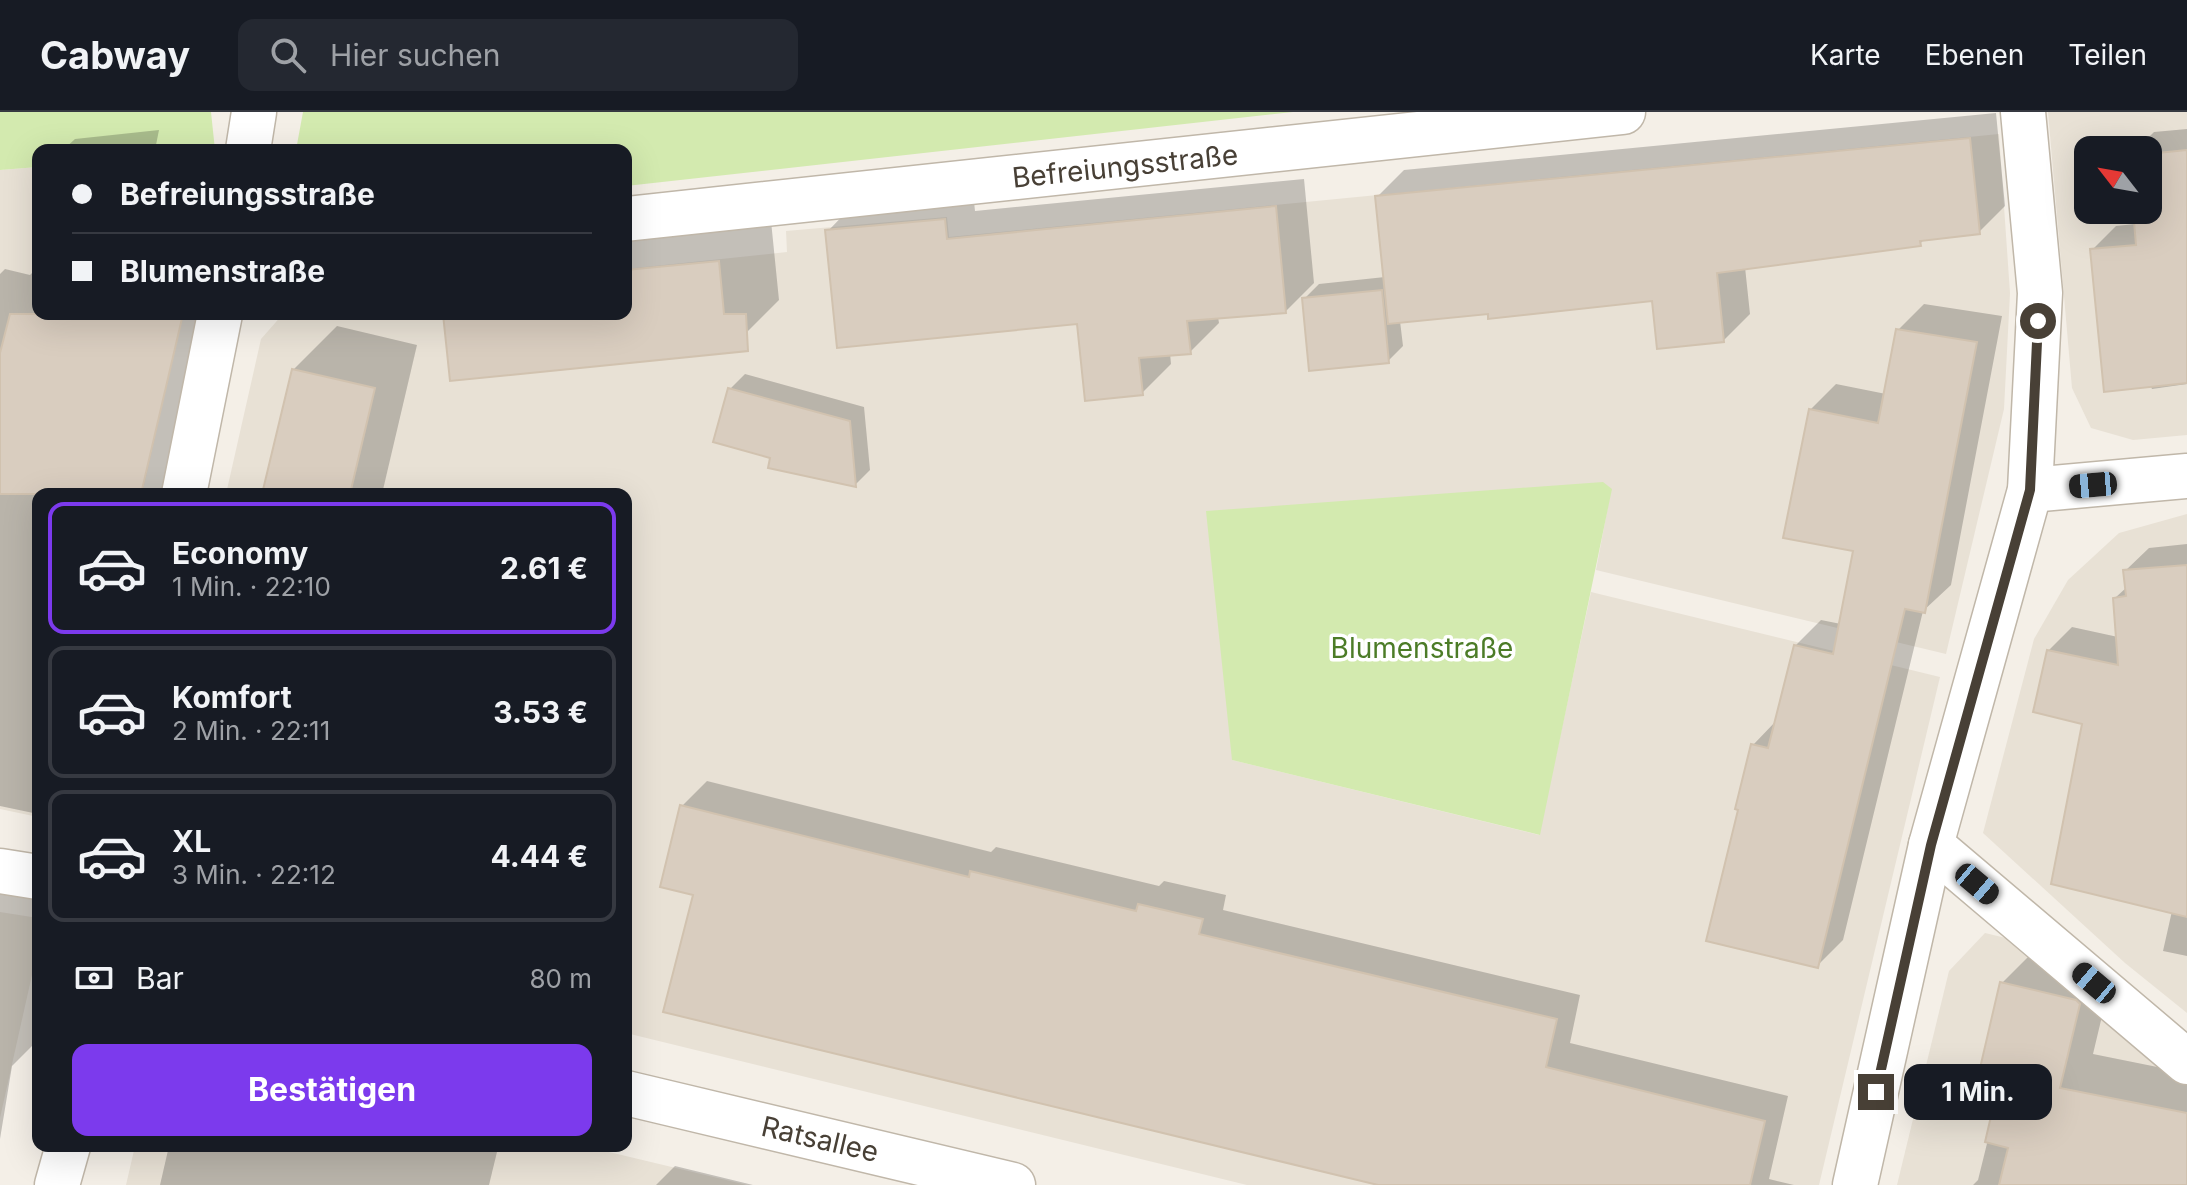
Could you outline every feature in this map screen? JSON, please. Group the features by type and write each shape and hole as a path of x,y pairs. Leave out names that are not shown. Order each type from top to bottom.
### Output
{"street":[{"path":"249,144 254,112"},
{"name":"Befreiungsstraße","path":"632,218 1623,112"},
{"path":"1855,1185 1931,845 2030,490 2040,293 2023,112"},
{"path":"185,488 219,320"},
{"path":"2030,490 2187,476"},
{"path":"1931,845 2187,1062"},
{"path":"0,871 32,876"},
{"name":"Ratsallee","path":"632,1094 1013,1185"},
{"path":"57,1185 66,1152"}],"shaded area":[{"path":"2048,112 2187,112 2187,435 2133,440 2091,428 2072,388"},
{"path":"1999,134 2010,293 2004,409 1946,654 1596,570 1611,490 1232,760 1539,835 1591,592 1940,677 1819,1185 1247,1185 632,1034 632,488 227,488 261,339 278,320 632,320 632,268 787,252 786,231 947,217 949,237"},
{"path":"32,167 32,320 182,320 143,488 32,488 32,816 0,809 0,170"},
{"path":"2187,514 2187,1013 2125,963 1983,833 2034,639 2068,580 2119,533"},
{"path":"0,912 32,917 32,975 0,1118"},
{"path":"1985,933 2035,945 2187,1081 2187,1185 1897,1185 1949,971"},
{"path":"134,1152 609,1152 747,1185 126,1185"}],"green space":[{"path":"0,112 211,112 214,144 32,144 32,167 0,170"},
{"path":"303,112 1293,112 632,185 632,144 297,144"},
{"name":"Blumenstraße","path":"1603,482 1612,489 1540,835 1232,760 1206,511"}],"building":[{"path":"1970,138 1980,234 1920,241 1921,246 1717,273 1724,342 1657,349 1652,301 1488,319 1488,314 1388,324 1375,196"},
{"path":"2187,150 2187,383 2104,392 2090,249 2136,245 2134,224 2162,224 2162,153"},
{"path":"1276,206 1286,313 1187,321 1191,354 1139,358 1143,395 1085,401 1077,324 837,348 825,230 945,219 947,239"},
{"path":"719,261 724,314 746,314 748,351 450,381 444,320 632,320 632,269"},
{"path":"1382,290 1389,363 1309,371 1302,298"},
{"path":"10,314 32,314 32,320 182,320 142,488 32,488 32,494 0,494 0,353"},
{"path":"1896,329 1977,342 1925,613 1905,609 1818,968 1706,941 1751,744 1768,748 1794,645 1833,654 1853,551 1783,538 1809,409 1878,423"},
{"path":"292,369 375,388 351,488 263,488"},
{"path":"728,388 850,421 856,487 768,468 770,458 713,442"},
{"path":"2187,565 2187,917 2051,884 2082,724 2033,712 2047,650 2118,665 2113,598 2126,596 2123,570"},
{"path":"680,805 969,877 970,871 1136,911 1138,904 1203,919 1199,934 1557,1019 1546,1067 1765,1121 1750,1185 1378,1185 663,1012 693,895 660,887"},
{"path":"2000,982 2076,1000 2080,1004 2060,1088 2187,1113 2187,1185 1999,1185 2008,1148 1985,1142 1992,1112 1971,1107"}],"route":[{"path":"1876,1092 1931,845 2030,490 2038,321"}]}
